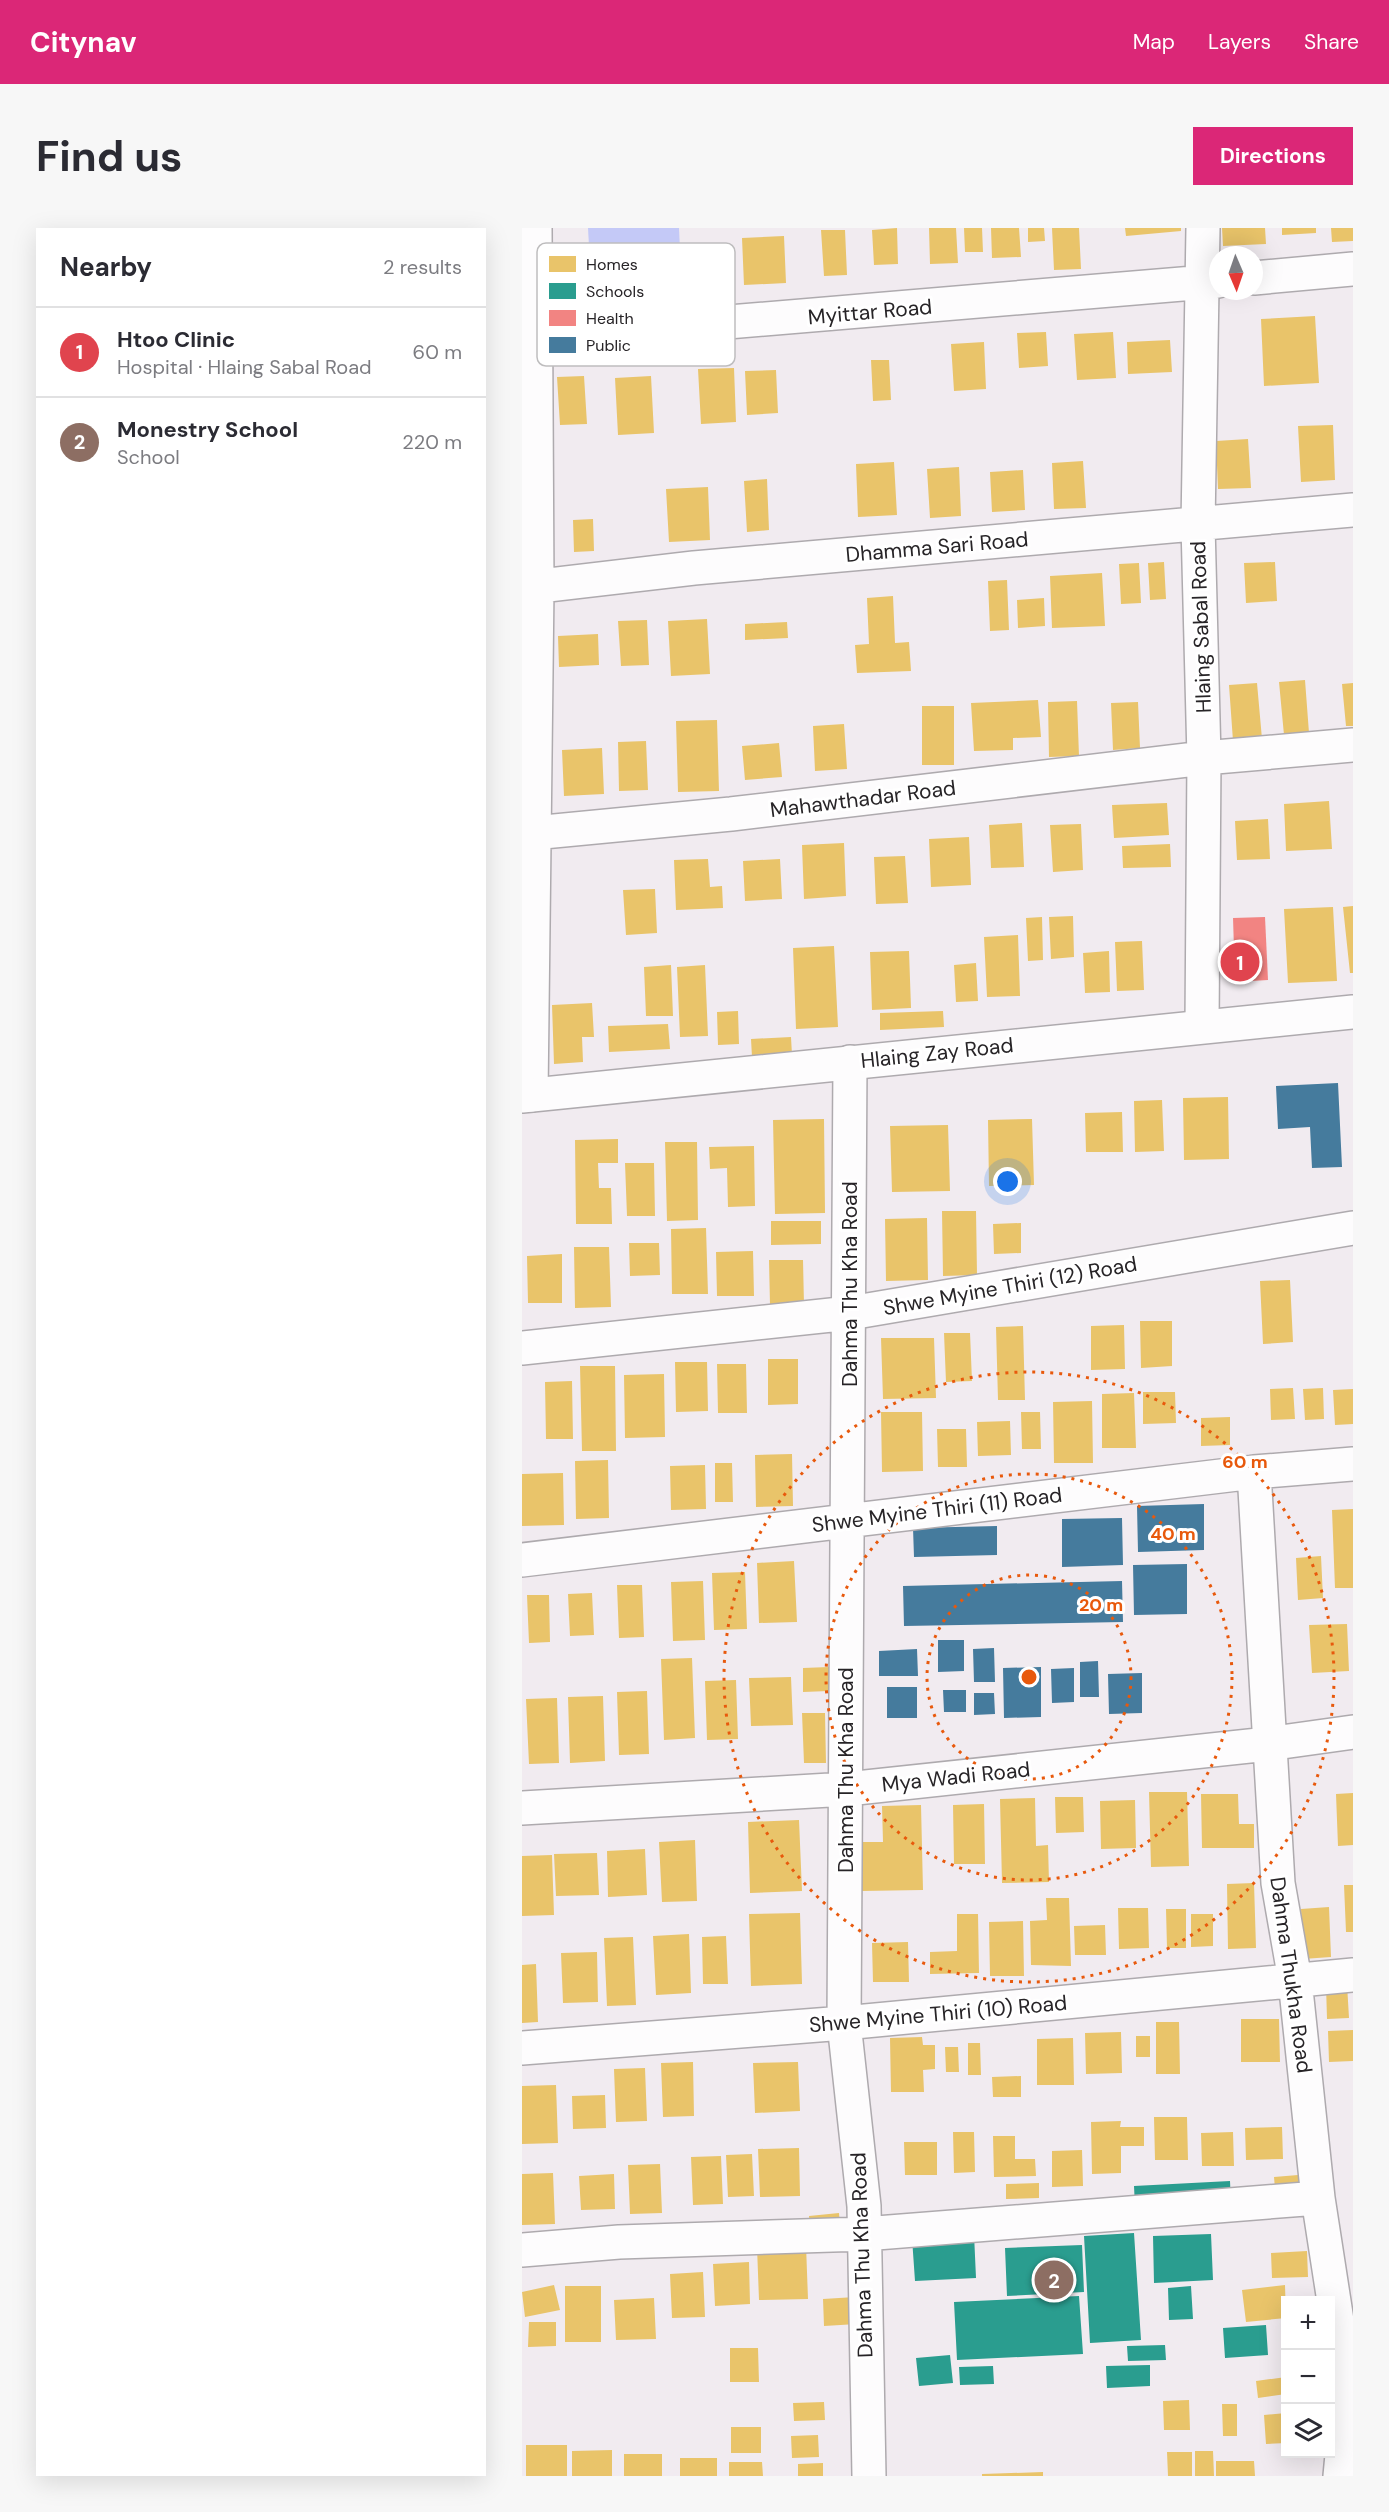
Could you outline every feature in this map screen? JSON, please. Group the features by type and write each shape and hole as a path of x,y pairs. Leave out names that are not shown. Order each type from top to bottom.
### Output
{"street":[{"path":"526,1096 530,587 528,349 535,228"},
{"name":"Hlaing Sabal Road","path":"1203,228 1209,274"},
{"path":"1263,277 1353,269"},
{"name":"Myittar Road","path":"735,322 1209,282"},
{"name":"Hlaing Sabal Road","path":"1202,1026 1204,758 1198,525 1209,300"},
{"name":"Dhamma Sari Road","path":"530,587 694,568 1353,510"},
{"name":"Mahawthadar Road","path":"528,833 731,814 1204,758 1353,745"},
{"name":"Hlaing Zay Road","path":"526,1096 1353,1012"},
{"name":"Dahma Thu Kha Road","path":"850,1062 844,2023 864,2206 869,2476"},
{"name":"Shwe Myine Thiri (12) Road","path":"522,1348 850,1313 1353,1228"},
{"name":"Shwe Myine Thiri (11) Road","path":"522,1560 1254,1472 1353,1464"},
{"name":"Dahma Thukha Road","path":"1254,1472 1268,1744 1278,1883 1295,1980 1318,2198 1348,2392 1340,2476"},
{"name":"Mya Wadi Road","path":"522,1808 847,1789 1268,1744 1353,1732"},
{"name":"Shwe Myine Thiri (10) Road","path":"522,2048 844,2023 1353,1975"},
{"path":"522,2250 619,2242 864,2234 1318,2198"}],"water":[{"path":"588,228 679,228 680,243 589,243"}],"building: Homes":[{"path":"897,228 898,264 874,265 872,230"},
{"path":"929,228 956,228 958,263 930,264"},
{"path":"964,228 982,228 983,252 965,252"},
{"path":"991,228 1019,228 1021,257 992,258"},
{"path":"1028,228 1044,228 1045,241 1028,242"},
{"path":"1052,228 1079,228 1081,269 1054,270"},
{"path":"1125,228 1181,228 1181,231 1126,236"},
{"path":"1222,228 1265,228 1266,244 1223,246"},
{"path":"1282,228 1316,228 1316,233 1282,235"},
{"path":"1331,228 1353,228 1353,241 1332,242"},
{"path":"821,230 845,230 847,275 824,276"},
{"path":"784,236 786,283 744,285 742,238"},
{"path":"1315,316 1319,383 1264,386 1261,319"},
{"path":"1046,332 1048,366 1019,368 1017,333"},
{"path":"1113,332 1116,378 1077,380 1074,334"},
{"path":"1170,340 1172,372 1128,374 1127,342"},
{"path":"984,342 986,389 954,391 951,344"},
{"path":"871,360 889,360 891,400 873,401"},
{"path":"734,368 736,422 701,424 698,369"},
{"path":"776,370 778,413 747,415 745,371"},
{"path":"584,376 587,424 560,425 557,377"},
{"path":"651,376 654,433 618,435 615,378"},
{"path":"1333,425 1335,480 1301,482 1298,426"},
{"path":"1248,439 1251,488 1218,489 1216,441"},
{"path":"1083,461 1086,508 1054,509 1052,463"},
{"path":"894,462 897,515 858,517 856,464"},
{"path":"959,467 961,516 930,518 927,469"},
{"path":"1023,470 1025,510 992,512 990,472"},
{"path":"767,479 769,530 747,532 744,481"},
{"path":"708,487 710,540 669,542 666,489"},
{"path":"593,519 594,551 574,552 573,520"},
{"path":"1164,562 1166,599 1150,600 1148,563"},
{"path":"1275,562 1277,601 1246,603 1244,563"},
{"path":"1139,563 1141,603 1121,604 1119,564"},
{"path":"1102,573 1105,626 1052,628 1050,576"},
{"path":"1007,580 1009,630 990,631 988,581"},
{"path":"893,596 895,643 909,642 911,671 857,673 855,645 869,644 867,598"},
{"path":"1044,598 1045,626 1018,628 1017,600"},
{"path":"707,619 710,674 671,676 668,621"},
{"path":"647,620 649,665 621,666 618,621"},
{"path":"787,622 788,638 745,640 745,624"},
{"path":"598,634 599,665 559,667 558,636"},
{"path":"1305,680 1309,733 1284,735 1279,682"},
{"path":"1257,683 1262,739 1233,741 1229,685"},
{"path":"1353,683 1353,726 1346,726 1342,684"},
{"path":"1038,700 1041,737 1013,738 1013,750 974,751 971,703"},
{"path":"1077,701 1079,756 1049,757 1048,702"},
{"path":"1138,702 1140,748 1113,750 1111,703"},
{"path":"922,706 954,706 954,765 922,765"},
{"path":"717,720 719,791 678,792 676,721"},
{"path":"844,724 847,769 815,771 813,726"},
{"path":"646,741 648,790 619,791 618,742"},
{"path":"779,743 782,777 745,780 742,746"},
{"path":"602,748 604,794 564,796 562,750"},
{"path":"1329,801 1332,849 1286,851 1284,804"},
{"path":"1167,803 1169,835 1114,838 1112,805"},
{"path":"1268,819 1270,859 1237,860 1235,821"},
{"path":"1022,823 1024,867 991,868 989,825"},
{"path":"1081,824 1083,870 1053,872 1050,825"},
{"path":"969,837 971,885 931,887 929,839"},
{"path":"844,843 846,896 804,899 802,845"},
{"path":"1170,844 1171,867 1123,868 1122,846"},
{"path":"905,856 908,903 876,904 874,857"},
{"path":"708,859 710,887 722,886 723,908 676,910 674,860"},
{"path":"780,859 782,899 745,901 743,861"},
{"path":"655,889 657,933 626,935 623,890"},
{"path":"1353,906 1353,973 1350,973 1343,907"},
{"path":"1333,907 1337,981 1288,983 1284,909"},
{"path":"1073,916 1074,957 1051,959 1049,917"},
{"path":"1042,917 1043,960 1028,961 1026,918"},
{"path":"1018,935 1020,996 987,997 984,937"},
{"path":"1142,941 1144,990 1117,991 1115,942"},
{"path":"834,946 838,1027 796,1029 793,948"},
{"path":"909,951 911,1008 872,1010 870,952"},
{"path":"1109,951 1110,992 1085,993 1083,953"},
{"path":"976,963 978,1001 956,1002 954,965"},
{"path":"671,965 673,1016 646,1016 644,967"},
{"path":"705,965 708,1036 680,1037 677,967"},
{"path":"592,1003 594,1037 582,1037 583,1062 554,1064 552,1005"},
{"path":"738,1011 739,1044 718,1045 717,1012"},
{"path":"943,1011 944,1027 880,1030 880,1013"},
{"path":"668,1024 670,1049 609,1052 608,1026"},
{"path":"791,1037 792,1055 752,1057 751,1039"},
{"path":"1228,1097 1229,1159 1184,1160 1183,1098"},
{"path":"1162,1100 1164,1151 1135,1152 1134,1101"},
{"path":"1122,1112 1123,1152 1086,1152 1085,1113"},
{"path":"824,1119 825,1213 775,1214 773,1120"},
{"path":"1032,1119 1034,1185 989,1186 988,1120"},
{"path":"948,1125 950,1191 892,1192 890,1126"},
{"path":"618,1139 618,1163 598,1163 599,1188 611,1188 612,1224 576,1224 575,1140"},
{"path":"665,1142 697,1142 698,1220 667,1221"},
{"path":"754,1146 755,1206 728,1207 727,1168 710,1169 709,1147"},
{"path":"625,1163 654,1163 655,1216 627,1216"},
{"path":"942,1211 976,1211 977,1275 943,1276"},
{"path":"927,1218 928,1280 886,1281 885,1219"},
{"path":"771,1221 821,1221 821,1244 771,1245"},
{"path":"1021,1223 1021,1253 994,1254 993,1224"},
{"path":"706,1228 708,1294 672,1294 671,1229"},
{"path":"629,1243 659,1243 660,1275 630,1276"},
{"path":"574,1247 609,1247 611,1307 575,1308"},
{"path":"753,1251 754,1296 717,1296 716,1252"},
{"path":"562,1254 562,1303 528,1303 527,1256"},
{"path":"769,1260 803,1260 804,1305 770,1305"},
{"path":"1290,1280 1293,1342 1263,1344 1260,1281"},
{"path":"1140,1321 1172,1321 1172,1366 1141,1368"},
{"path":"1124,1325 1125,1369 1091,1370 1091,1326"},
{"path":"1023,1326 1025,1400 998,1400 996,1327"},
{"path":"944,1333 970,1333 972,1381 946,1382"},
{"path":"881,1338 934,1338 936,1398 883,1399"},
{"path":"768,1359 798,1359 798,1404 768,1405"},
{"path":"675,1362 707,1362 708,1411 676,1412"},
{"path":"717,1364 746,1364 747,1413 718,1413"},
{"path":"580,1366 615,1366 616,1451 582,1451"},
{"path":"664,1374 665,1437 625,1438 624,1375"},
{"path":"572,1381 573,1439 546,1439 545,1382"},
{"path":"1293,1388 1295,1419 1271,1420 1270,1389"},
{"path":"1323,1388 1324,1419 1305,1420 1303,1389"},
{"path":"1353,1389 1353,1424 1335,1425 1333,1390"},
{"path":"1143,1392 1175,1392 1176,1423 1143,1424"},
{"path":"1134,1393 1136,1448 1102,1448 1102,1394"},
{"path":"1092,1401 1093,1463 1054,1463 1053,1402"},
{"path":"881,1412 922,1412 923,1471 882,1472"},
{"path":"1021,1412 1040,1412 1041,1449 1022,1449"},
{"path":"1230,1417 1230,1445 1201,1446 1201,1418"},
{"path":"1010,1421 1011,1455 978,1456 977,1422"},
{"path":"937,1429 966,1429 967,1467 938,1467"},
{"path":"792,1454 793,1506 756,1507 755,1455"},
{"path":"608,1460 609,1518 576,1519 575,1461"},
{"path":"715,1463 732,1463 733,1502 715,1502"},
{"path":"705,1465 706,1509 671,1510 670,1466"},
{"path":"563,1473 564,1525 522,1526 522,1474"},
{"path":"1353,1509 1353,1588 1335,1588 1332,1510"},
{"path":"1321,1556 1323,1598 1298,1600 1296,1558"},
{"path":"794,1561 797,1622 759,1623 757,1563"},
{"path":"745,1572 747,1629 714,1630 712,1573"},
{"path":"703,1581 705,1640 673,1641 671,1582"},
{"path":"617,1585 642,1585 644,1637 619,1638"},
{"path":"592,1593 594,1635 570,1636 568,1594"},
{"path":"527,1595 549,1595 550,1642 529,1643"},
{"path":"1347,1624 1349,1671 1312,1673 1309,1625"},
{"path":"692,1658 695,1738 664,1740 661,1659"},
{"path":"829,1667 829,1691 803,1692 803,1668"},
{"path":"791,1677 793,1725 751,1726 749,1678"},
{"path":"736,1680 738,1739 707,1740 705,1681"},
{"path":"647,1691 649,1754 619,1755 617,1692"},
{"path":"603,1696 605,1761 570,1763 568,1697"},
{"path":"557,1698 559,1763 529,1764 526,1699"},
{"path":"802,1713 825,1713 826,1763 804,1763"},
{"path":"1149,1792 1187,1792 1189,1866 1151,1867"},
{"path":"1353,1793 1353,1845 1338,1846 1336,1794"},
{"path":"1201,1794 1238,1794 1239,1824 1254,1824 1254,1848 1202,1848"},
{"path":"1055,1797 1083,1797 1084,1832 1056,1833"},
{"path":"1035,1798 1036,1846 1048,1845 1049,1882 1002,1883 1000,1799"},
{"path":"1135,1800 1136,1848 1101,1849 1100,1801"},
{"path":"984,1804 985,1864 954,1864 953,1805"},
{"path":"921,1805 923,1890 861,1891 860,1842 883,1842 882,1806"},
{"path":"799,1820 802,1891 750,1893 748,1822"},
{"path":"695,1840 697,1901 662,1902 659,1842"},
{"path":"645,1849 647,1895 608,1897 607,1851"},
{"path":"597,1853 599,1895 556,1896 554,1854"},
{"path":"552,1855 554,1915 522,1916 522,1856"},
{"path":"1254,1883 1256,1948 1228,1949 1227,1884"},
{"path":"1344,1885 1353,1885 1353,1932 1346,1932"},
{"path":"1046,1898 1069,1898 1071,1966 1031,1965 1030,1921 1047,1920"},
{"path":"1329,1907 1331,1957 1303,1959 1301,1909"},
{"path":"1118,1908 1148,1908 1149,1948 1119,1949"},
{"path":"1166,1909 1186,1909 1186,1948 1167,1948"},
{"path":"800,1913 802,1984 751,1986 749,1914"},
{"path":"957,1914 978,1914 979,1973 930,1974 930,1952 957,1951"},
{"path":"1191,1914 1213,1914 1213,1946 1191,1947"},
{"path":"1023,1921 1024,1976 990,1976 989,1922"},
{"path":"1105,1925 1106,1955 1075,1955 1074,1926"},
{"path":"689,1934 691,1993 656,1995 653,1936"},
{"path":"726,1936 728,1984 703,1984 702,1937"},
{"path":"633,1937 636,2005 607,2006 604,1938"},
{"path":"908,1942 909,1982 873,1982 872,1943"},
{"path":"597,1952 598,2002 563,2003 561,1953"},
{"path":"536,1964 538,2022 522,2023 522,1965"},
{"path":"1347,1984 1349,2018 1327,2019 1326,1985"},
{"path":"1241,2019 1279,2019 1280,2062 1241,2062"},
{"path":"1156,2022 1179,2022 1180,2074 1156,2074"},
{"path":"1353,2030 1353,2061 1329,2062 1328,2031"},
{"path":"1121,2032 1122,2073 1086,2074 1085,2033"},
{"path":"1136,2036 1150,2036 1150,2057 1136,2057"},
{"path":"922,2037 923,2045 935,2045 935,2069 923,2070 924,2092 891,2092 890,2038"},
{"path":"1073,2038 1074,2085 1037,2085 1037,2039"},
{"path":"968,2043 980,2043 981,2075 968,2075"},
{"path":"945,2047 958,2047 959,2072 946,2072"},
{"path":"693,2062 694,2116 663,2117 661,2063"},
{"path":"798,2062 800,2111 755,2113 753,2063"},
{"path":"645,2068 647,2121 616,2122 614,2069"},
{"path":"1021,2076 1021,2097 993,2097 992,2077"},
{"path":"556,2085 558,2143 522,2144 522,2086"},
{"path":"605,2095 606,2128 573,2129 572,2096"},
{"path":"1154,2117 1187,2117 1188,2160 1155,2160"},
{"path":"1121,2121 1120,2127 1144,2127 1144,2146 1121,2146 1121,2173 1092,2174 1091,2122"},
{"path":"1282,2127 1283,2159 1246,2160 1245,2128"},
{"path":"953,2132 974,2132 975,2172 954,2173"},
{"path":"1233,2132 1234,2166 1202,2166 1201,2133"},
{"path":"993,2136 1015,2136 1015,2159 1035,2159 1036,2176 994,2177"},
{"path":"904,2142 937,2142 937,2175 905,2175"},
{"path":"799,2148 800,2196 760,2197 758,2149"},
{"path":"1082,2150 1083,2186 1052,2187 1052,2151"},
{"path":"752,2154 754,2196 728,2197 726,2155"},
{"path":"721,2156 723,2204 693,2205 691,2157"},
{"path":"660,2164 662,2213 630,2214 628,2165"},
{"path":"553,2173 555,2224 522,2225 522,2174"},
{"path":"614,2174 615,2209 581,2210 579,2176"},
{"path":"1298,2175 1300,2199 1276,2201 1274,2177"},
{"path":"1039,2183 1039,2198 1006,2199 1006,2184"},
{"path":"839,2213 841,2237 811,2239 809,2216"},
{"path":"806,2245 808,2299 759,2300 757,2247"},
{"path":"1307,2251 1308,2277 1272,2278 1271,2253"},
{"path":"749,2262 750,2304 715,2306 713,2264"},
{"path":"703,2272 705,2317 672,2318 670,2274"},
{"path":"554,2285 560,2310 525,2317 522,2292"},
{"path":"1285,2285 1285,2296 1281,2296 1281,2318 1246,2322 1242,2290"},
{"path":"565,2286 601,2286 601,2342 565,2342"},
{"path":"855,2297 857,2324 824,2326 823,2299"},
{"path":"654,2298 656,2339 616,2340 614,2300"},
{"path":"529,2322 556,2322 556,2346 528,2347"},
{"path":"730,2348 758,2348 759,2382 730,2382"},
{"path":"1281,2378 1281,2395 1258,2398 1256,2381"},
{"path":"1189,2400 1190,2430 1164,2430 1163,2401"},
{"path":"824,2402 825,2420 794,2421 793,2403"},
{"path":"1222,2404 1237,2404 1237,2436 1223,2436"},
{"path":"1281,2413 1281,2443 1266,2444 1264,2415"},
{"path":"731,2427 761,2427 761,2453 731,2453"},
{"path":"818,2435 819,2457 792,2458 791,2436"},
{"path":"526,2445 567,2445 567,2476 526,2476"},
{"path":"612,2450 612,2476 572,2476 572,2451"},
{"path":"1195,2451 1213,2451 1214,2476 1195,2476"},
{"path":"1167,2452 1192,2452 1192,2476 1168,2476"},
{"path":"624,2454 662,2454 662,2476 624,2476"},
{"path":"680,2458 717,2458 717,2476 680,2476"},
{"path":"1216,2461 1254,2461 1255,2476 1216,2476"},
{"path":"729,2462 762,2462 763,2476 729,2476"},
{"path":"823,2463 823,2476 798,2476 798,2464"},
{"path":"1043,2472 1043,2476 982,2476 982,2474"}],"building: Schools":[{"path":"1230,2181 1231,2203 1135,2207 1134,2186"},
{"path":"1134,2233 1141,2340 1090,2343 1084,2236"},
{"path":"974,2234 976,2278 915,2281 912,2238"},
{"path":"1211,2234 1213,2280 1154,2283 1153,2236"},
{"path":"1082,2245 1084,2292 1007,2296 1005,2248"},
{"path":"1191,2286 1193,2319 1169,2320 1168,2288"},
{"path":"1079,2296 1083,2354 957,2360 954,2302"},
{"path":"1266,2325 1268,2355 1225,2358 1223,2328"},
{"path":"1165,2345 1166,2360 1128,2361 1127,2346"},
{"path":"950,2355 953,2383 919,2386 916,2358"},
{"path":"1150,2365 1150,2386 1107,2388 1106,2366"},
{"path":"993,2366 994,2384 960,2385 959,2367"}],"building: Health":[{"path":"1265,917 1268,980 1235,982 1233,918"}],"building: Public":[{"path":"1338,1083 1342,1167 1312,1168 1310,1127 1278,1129 1276,1086"},
{"path":"1204,1504 1204,1550 1138,1552 1137,1506"},
{"path":"1122,1518 1123,1565 1062,1567 1062,1519"},
{"path":"997,1526 997,1555 914,1557 913,1528"},
{"path":"1187,1564 1187,1614 1134,1615 1133,1565"},
{"path":"1122,1581 1123,1622 904,1626 903,1586"},
{"path":"938,1640 964,1640 964,1671 938,1672"},
{"path":"994,1648 995,1682 974,1682 973,1649"},
{"path":"917,1649 918,1676 879,1676 879,1651"},
{"path":"1098,1661 1099,1697 1080,1697 1080,1662"},
{"path":"1041,1667 1041,1717 1004,1718 1003,1668"},
{"path":"1074,1668 1074,1702 1052,1703 1051,1669"},
{"path":"1142,1673 1142,1713 1109,1714 1108,1674"},
{"path":"887,1687 917,1687 917,1718 887,1718"},
{"path":"943,1690 966,1690 966,1712 944,1712"},
{"path":"974,1693 994,1693 995,1714 974,1715"}],"place":[{"name":"Htoo Clinic","path":"1240,962"},
{"name":"Monestry School","path":"1054,2280"}]}
